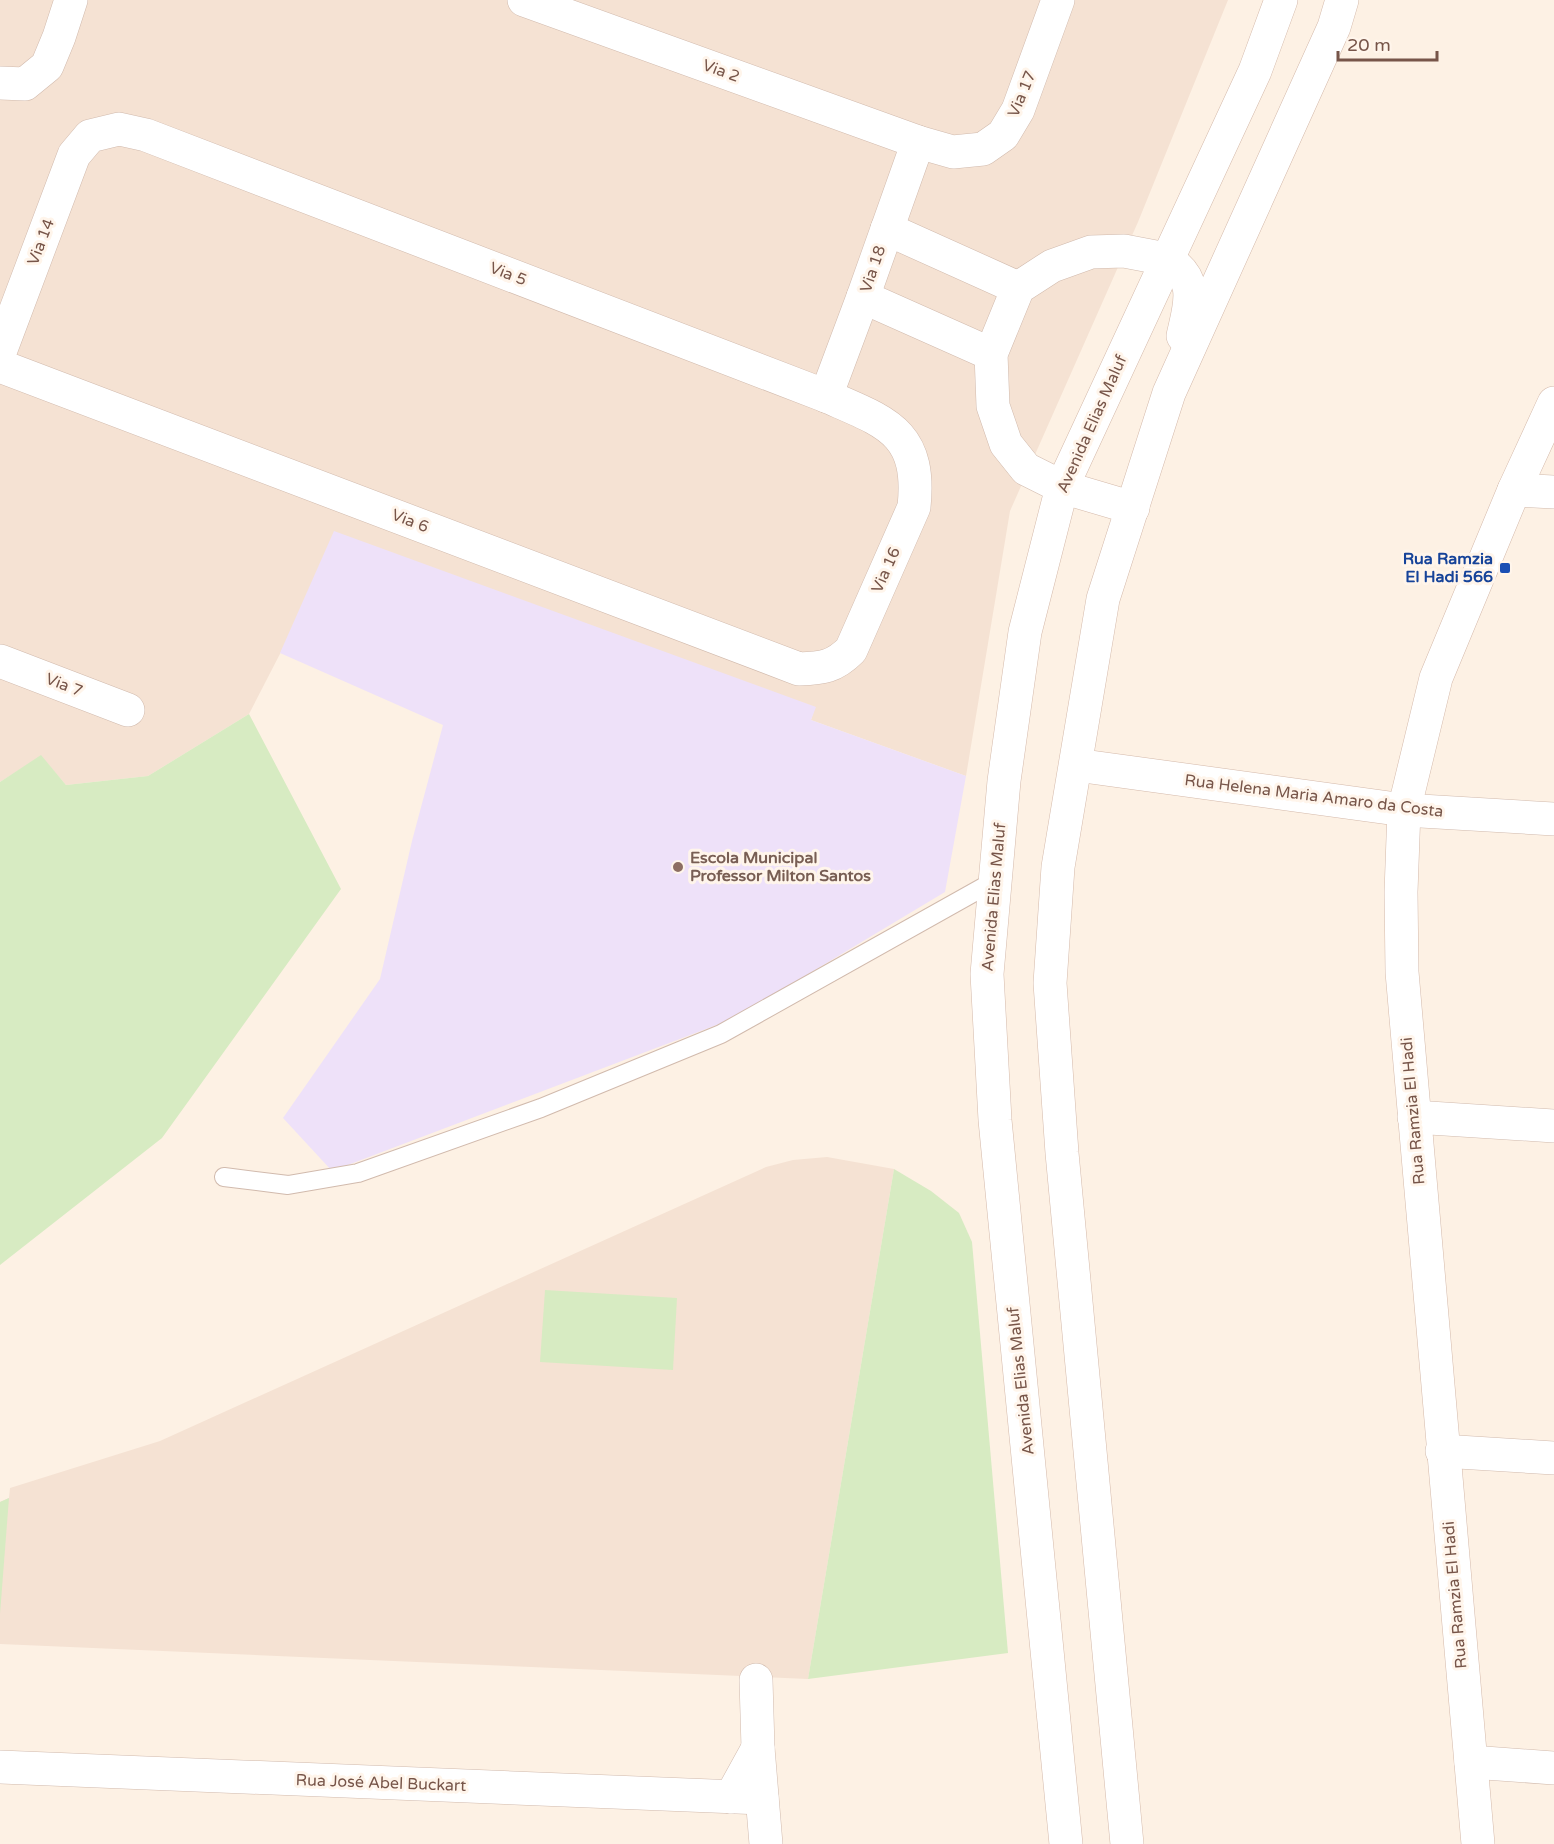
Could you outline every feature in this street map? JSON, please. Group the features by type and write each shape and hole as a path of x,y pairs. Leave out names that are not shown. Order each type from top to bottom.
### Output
{"street":[{"path":"12,84 46,66 59,37 71,0"},
{"name":"Via 2","path":"524,0 918,142"},
{"name":"Via 17","path":"918,142 953,152 983,149 1003,135 1018,110 1058,0"},
{"name":"Avenida Elias Maluf","path":"1066,1844 995,1120 987,974 1004,781 1025,632 1062,487 1255,71 1281,0"},
{"path":"1170,393 1334,27 1342,0"},
{"name":"Via 5","path":"90,136 119,129 146,135 826,396 883,422 900,436 909,453"},
{"name":"Via 14","path":"0,352 74,155 90,136"},
{"name":"Via 18","path":"826,396 918,142"},
{"path":"887,229 1018,288"},
{"path":"1127,1844 1062,1153 1050,983 1058,867 1103,599 1133,508 1170,393 1190,305 1190,289 1186,276 1178,266 1166,259 1124,251 1091,252 1052,266 1018,288 991,354 993,406 1006,444 1026,469 1062,487 1133,508"},
{"path":"863,297 991,354"},
{"name":"Via 6","path":"0,366 800,669 822,668"},
{"name":"Rua Ramzia El Hadi","path":"1478,1844 1402,972 1401,892 1404,810 1436,678 1514,490 1554,403"},
{"name":"Via 16","path":"822,668 839,662 851,650 914,507 916,484 909,453"},
{"path":"1514,490 1554,492"},
{"name":"Via 7","path":"0,661 128,710"},
{"name":"Rua Helena Maria Amaro da Costa","path":"1076,765 1404,810 1554,819"},
{"path":"1414,1117 1554,1126"},
{"path":"1442,1451 1554,1458"},
{"path":"756,1680 758,1748 746,1798 766,1844"},
{"path":"1471,1762 1554,1768"},
{"name":"Rua José Abel Buckart","path":"0,1767 746,1798"}],"lane":[{"path":"224,1177 288,1185 358,1173 541,1108 721,1034 996,880"}],"shaded area":[{"path":"0,0 1228,0 1138,222 1010,511 966,776 811,720 815,707 283,648 249,714 148,776 66,785 41,756 0,782"},
{"name":"Escola Municipal Professor Milton Santos","path":"334,531 816,707 811,720 966,776 945,892 735,1018 332,1171 283,1118 380,979 412,841 443,725 280,653"},
{"path":"827,1157 894,1169 808,1679 0,1644 0,1502 9,1498 10,1488 160,1441 766,1167 793,1160"}],"green space":[{"path":"249,714 341,889 162,1138 0,1265 0,782 41,755 66,785 148,776"},
{"path":"894,1169 931,1191 959,1213 972,1242 1008,1653 808,1679"},
{"path":"545,1290 677,1298 673,1370 540,1362"},
{"path":"9,1498 0,1614 0,1502"}],"place":[{"name":"Rua Ramzia El Hadi 566","path":"1505,568"},
{"name":"Escola Municipal Professor Milton Santos","path":"678,867"}]}
